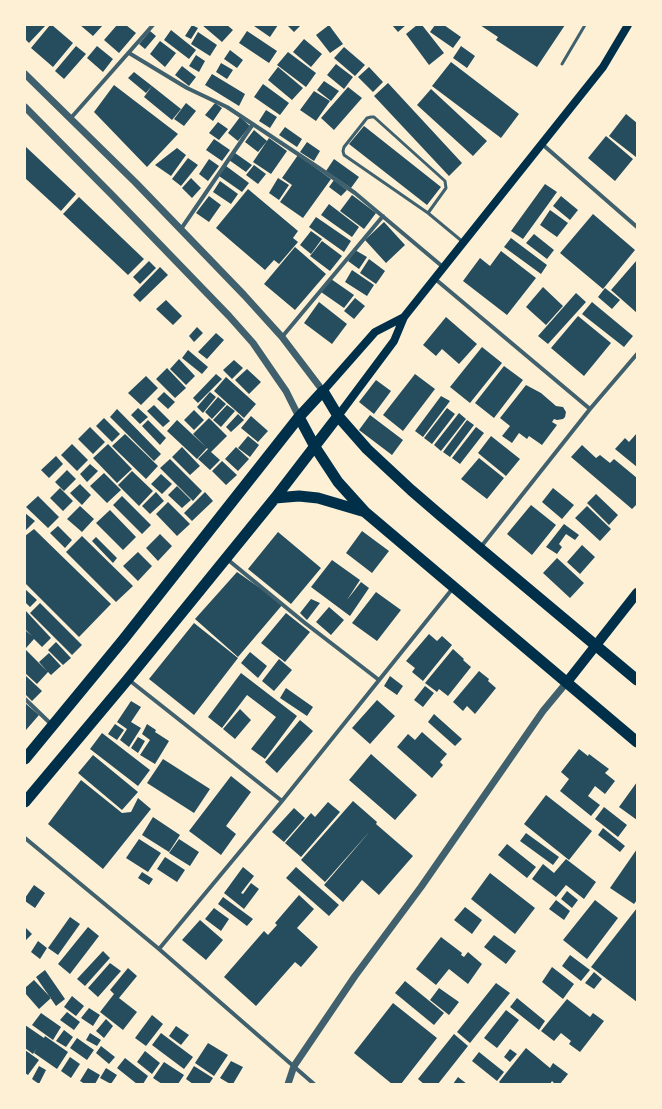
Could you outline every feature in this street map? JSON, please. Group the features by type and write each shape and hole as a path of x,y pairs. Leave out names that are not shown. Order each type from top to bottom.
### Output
{"highway":[{"path":"25,759 53,726 299,417 323,391 338,416 367,449 440,515 637,680"},
{"path":"25,802 128,680 275,498 338,416"},
{"path":"299,417 314,447 338,482 365,512 637,742"},
{"path":"275,498 299,496 318,498 339,503 365,512"}],"main road":[{"path":"338,416 394,341 404,317 603,66 628,25"},
{"path":"323,391 375,332 404,317"},
{"path":"567,682 595,644 637,593"}],"street":[{"path":"70,119 153,25"},
{"path":"129,52 186,88 227,107 349,189 443,267"},
{"path":"25,74 181,229 244,295 282,337 323,391"},
{"path":"25,107 126,208 229,316 252,343 277,378 286,391 299,417"},
{"path":"181,229 253,124"},
{"path":"542,144 637,227"},
{"path":"282,337 383,216"},
{"path":"434,278 590,409"},
{"path":"480,549 590,409 637,354"},
{"path":"226,558 379,680"},
{"path":"159,949 282,801 453,587"},
{"path":"128,680 282,801"},
{"path":"288,1084 294,1066 355,976 421,887 543,711 567,682"},
{"path":"25,699 53,726"},
{"path":"25,838 159,949 314,1084"}],"lane":[{"path":"562,64 585,25"},
{"path":"428,213 446,188 445,181 374,117 371,116 367,118 344,147 344,155 428,213 463,242"}],"building":[{"path":"25,25 46,25 29,43 25,39"},
{"path":"50,25 52,25 73,43 53,67 31,48"},
{"path":"80,25 103,25 93,36"},
{"path":"117,25 126,25 136,33 119,53 104,40"},
{"path":"192,25 198,28 191,39 185,36"},
{"path":"202,25 227,25 233,30 222,42"},
{"path":"254,25 278,25 270,37"},
{"path":"287,25 301,25 294,32"},
{"path":"329,25 343,44 330,53 316,35"},
{"path":"392,25 406,25 398,32"},
{"path":"417,25 422,25 444,53 429,65 406,34"},
{"path":"435,25 444,25 461,37 453,48 430,32"},
{"path":"480,25 565,25 537,67 496,40 498,37"},
{"path":"171,30 196,50 189,59 164,40"},
{"path":"150,31 156,36 145,49 139,44"},
{"path":"247,31 277,51 269,63 239,43"},
{"path":"198,32 217,45 210,56 191,44"},
{"path":"304,39 322,54 311,67 293,52"},
{"path":"160,41 176,53 165,67 150,54"},
{"path":"76,46 86,54 64,79 55,71"},
{"path":"97,46 113,59 103,72 87,58"},
{"path":"461,46 475,56 467,68 453,58"},
{"path":"344,47 365,65 355,76 334,58"},
{"path":"230,50 243,60 237,68 224,59"},
{"path":"288,52 316,73 306,87 277,65"},
{"path":"196,55 205,61 199,72 189,66"},
{"path":"451,62 519,114 501,138 432,86"},
{"path":"221,63 233,70 227,79 216,72"},
{"path":"336,64 353,77 344,89 327,75"},
{"path":"182,66 196,77 189,86 175,75"},
{"path":"278,67 303,88 292,100 268,80"},
{"path":"369,67 383,82 373,92 358,77"},
{"path":"134,72 152,86 146,93 128,78"},
{"path":"212,74 245,94 239,106 205,85"},
{"path":"324,81 339,91 331,101 317,90"},
{"path":"388,83 462,163 449,176 374,96"},
{"path":"263,84 289,103 280,115 254,97"},
{"path":"114,85 178,134 147,167 94,112"},
{"path":"152,86 181,109 172,120 144,97"},
{"path":"348,87 362,98 334,130 321,118"},
{"path":"431,89 487,141 473,156 417,105"},
{"path":"314,91 330,101 316,121 300,110"},
{"path":"186,103 196,111 184,126 174,119"},
{"path":"215,103 222,108 213,121 205,115"},
{"path":"266,110 277,117 270,128 259,121"},
{"path":"626,114 637,123 636,157 609,136"},
{"path":"240,117 250,126 238,141 228,133"},
{"path":"218,122 228,129 219,140 209,133"},
{"path":"364,126 441,187 427,205 349,144"},
{"path":"285,127 302,139 297,147 279,135"},
{"path":"254,130 267,141 258,152 245,142"},
{"path":"606,136 633,159 615,181 588,158"},
{"path":"269,138 287,151 271,174 253,162"},
{"path":"214,139 230,150 222,161 206,150"},
{"path":"307,142 320,151 314,161 300,152"},
{"path":"25,146 76,194 61,211 25,178"},
{"path":"177,148 186,155 171,176 155,165"},
{"path":"235,153 252,165 246,172 229,160"},
{"path":"298,155 331,179 303,218 280,202 292,185 282,178"},
{"path":"188,158 198,165 181,186 172,179"},
{"path":"209,159 219,166 208,181 199,174"},
{"path":"334,159 359,177 351,188 326,171"},
{"path":"254,165 266,174 258,184 246,175"},
{"path":"226,166 249,183 242,192 219,176"},
{"path":"191,178 201,188 192,198 182,188"},
{"path":"278,178 289,185 279,200 269,193"},
{"path":"334,180 347,190 341,196 329,187"},
{"path":"220,181 238,194 231,204 213,192"},
{"path":"545,184 557,192 523,239 511,231"},
{"path":"248,189 298,231 293,238 298,242 279,264 274,260 265,270 216,228"},
{"path":"352,195 376,213 364,229 340,211"},
{"path":"209,196 221,205 209,222 196,213"},
{"path":"561,196 578,210 570,220 553,206"},
{"path":"79,197 144,259 128,275 63,214"},
{"path":"329,204 359,227 352,237 321,215"},
{"path":"550,210 568,223 557,237 540,225"},
{"path":"593,214 635,250 603,289 560,253"},
{"path":"316,217 351,241 344,252 309,227"},
{"path":"384,222 405,245 386,263 365,240"},
{"path":"311,231 322,239 311,254 300,245"},
{"path":"534,234 554,250 547,259 526,243"},
{"path":"511,238 547,265 541,274 504,247"},
{"path":"322,241 342,256 330,271 310,256"},
{"path":"295,247 326,274 295,310 264,284"},
{"path":"355,250 367,257 359,269 348,261"},
{"path":"501,251 536,278 507,315 463,281 480,258 490,266"},
{"path":"369,259 385,271 376,284 360,273"},
{"path":"637,260 637,313 611,290"},
{"path":"149,261 156,268 140,284 133,277"},
{"path":"160,267 168,275 140,302 133,295"},
{"path":"352,270 374,285 367,296 345,282"},
{"path":"331,279 354,295 344,308 321,292"},
{"path":"543,287 563,306 546,325 526,307"},
{"path":"605,288 620,300 612,309 598,297"},
{"path":"576,293 586,302 548,344 538,336"},
{"path":"355,298 365,306 354,319 344,311"},
{"path":"166,300 182,316 173,325 156,309"},
{"path":"319,302 347,324 332,344 304,323"},
{"path":"592,302 633,336 624,347 582,314"},
{"path":"578,316 611,343 584,376 551,348"},
{"path":"446,317 477,344 459,364 442,349 436,356 423,345"},
{"path":"197,327 203,333 194,342 189,336"},
{"path":"216,333 224,340 207,359 198,352"},
{"path":"482,347 502,363 470,403 450,387"},
{"path":"188,350 208,367 202,374 182,358"},
{"path":"179,359 195,376 186,385 170,369"},
{"path":"234,360 243,368 232,379 223,370"},
{"path":"504,366 523,380 494,418 475,403"},
{"path":"167,368 186,388 175,398 156,379"},
{"path":"247,369 261,382 249,394 235,380"},
{"path":"216,374 222,379 198,403 193,398"},
{"path":"415,374 435,389 403,431 383,415"},
{"path":"146,376 158,388 141,405 128,393"},
{"path":"226,377 256,404 244,418 214,391"},
{"path":"376,380 391,391 374,414 359,402"},
{"path":"526,385 541,393 556,406 563,407 566,412 563,419 554,419 552,422 557,425 542,445 529,436 527,439 519,433 512,443 502,436 510,426 500,418"},
{"path":"164,392 175,402 168,409 157,399"},
{"path":"210,392 216,397 203,413 197,407"},
{"path":"441,396 450,401 423,437 415,431"},
{"path":"218,397 226,404 212,419 205,412"},
{"path":"154,405 170,421 163,427 147,411"},
{"path":"227,405 235,411 221,427 213,420"},
{"path":"138,408 148,417 140,424 131,415"},
{"path":"447,408 455,414 432,444 424,438"},
{"path":"117,409 161,454 154,461 110,417"},
{"path":"194,410 204,420 194,430 184,420"},
{"path":"459,413 466,419 441,451 434,445"},
{"path":"238,414 244,420 231,432 226,427"},
{"path":"370,415 403,440 392,455 359,430"},
{"path":"251,416 268,431 258,442 241,428"},
{"path":"104,418 120,434 112,442 96,426"},
{"path":"209,418 227,436 211,452 220,460 210,470 198,459 208,449 193,434"},
{"path":"148,420 166,438 160,445 142,426"},
{"path":"177,420 207,448 197,459 167,431"},
{"path":"467,420 474,425 450,457 443,452"},
{"path":"90,427 105,442 93,454 78,439"},
{"path":"476,427 484,433 460,464 452,458"},
{"path":"637,433 637,467 615,449 625,438 629,442"},
{"path":"125,434 158,466 146,479 112,446"},
{"path":"248,436 259,445 250,457 238,448"},
{"path":"491,436 520,459 506,476 478,453"},
{"path":"72,444 88,460 77,471 61,455"},
{"path":"108,444 132,469 117,483 93,458"},
{"path":"582,445 596,458 600,455 610,463 614,459 637,478 637,504 632,509 571,457"},
{"path":"182,447 200,466 190,475 172,457"},
{"path":"236,447 249,459 238,471 225,459"},
{"path":"56,456 63,464 49,478 41,470"},
{"path":"479,458 504,478 487,499 461,479"},
{"path":"170,459 202,491 193,501 160,468"},
{"path":"222,461 237,475 226,485 212,471"},
{"path":"90,464 98,471 87,482 80,474"},
{"path":"67,470 76,479 64,491 55,482"},
{"path":"132,471 153,491 139,506 118,485"},
{"path":"104,473 121,490 107,503 90,486"},
{"path":"161,474 172,484 162,494 151,484"},
{"path":"80,484 91,495 82,505 70,493"},
{"path":"177,486 191,500 182,508 168,495"},
{"path":"60,488 73,501 63,511 50,498"},
{"path":"553,488 574,505 562,519 542,502"},
{"path":"156,492 164,501 150,514 142,506"},
{"path":"205,492 213,501 192,521 184,513"},
{"path":"596,494 618,515 609,525 587,503"},
{"path":"38,496 59,517 48,528 26,507"},
{"path":"122,496 151,525 142,534 113,505"},
{"path":"168,502 190,524 177,536 156,514"},
{"path":"531,505 556,525 532,555 507,534"},
{"path":"80,506 94,519 82,532 67,519"},
{"path":"587,506 611,529 600,541 575,518"},
{"path":"110,510 136,537 123,550 96,523"},
{"path":"25,513 35,521 26,530 25,529"},
{"path":"564,524 579,535 575,540 566,534 559,544 562,547 557,554 546,547"},
{"path":"58,526 72,540 65,548 50,533"},
{"path":"34,529 111,604 79,637 25,583 25,536"},
{"path":"362,531 389,551 372,573 346,553"},
{"path":"278,532 321,568 291,604 248,569"},
{"path":"160,534 172,546 158,561 146,548"},
{"path":"82,536 133,586 116,602 66,552"},
{"path":"96,537 117,558 113,563 92,541"},
{"path":"582,545 595,557 580,574 567,562"},
{"path":"138,552 152,566 138,581 123,566"},
{"path":"557,558 584,583 570,598 543,573"},
{"path":"332,560 360,580 347,600 361,582 369,588 350,616 311,587"},
{"path":"237,572 283,604 238,657 195,619"},
{"path":"25,589 37,600 30,607 25,602"},
{"path":"376,592 401,610 377,641 352,623"},
{"path":"311,599 320,603 307,620 300,613"},
{"path":"40,603 82,645 72,655 30,613"},
{"path":"329,607 344,620 331,635 316,622"},
{"path":"25,610 51,638 42,647 34,639 26,648 25,647 25,630 32,636 25,629"},
{"path":"286,613 310,632 285,662 261,643"},
{"path":"194,623 238,658 194,715 149,679"},
{"path":"429,634 437,641 442,636 452,645 423,681 412,672 415,668 406,661"},
{"path":"56,642 71,658 63,665 48,650"},
{"path":"25,649 47,671 39,662 49,653 61,666 51,675 48,672 37,684 25,673"},
{"path":"453,649 471,667 448,696 439,689 437,692 425,683"},
{"path":"250,652 267,666 258,678 241,663"},
{"path":"279,659 292,670 274,691 262,681"},
{"path":"479,671 489,679 488,681 496,688 475,714 467,706 463,711 453,702"},
{"path":"241,673 297,716 265,759 251,749 276,717 247,695 222,728 208,717"},
{"path":"25,675 42,691 32,701 25,694"},
{"path":"390,676 403,686 397,695 384,686"},
{"path":"425,686 434,693 423,707 414,700"},
{"path":"286,688 313,707 307,716 280,698"},
{"path":"377,700 395,716 370,744 352,728"},
{"path":"131,701 141,707 131,722 141,728 129,747 120,740 127,729 117,722"},
{"path":"25,703 39,715 26,730 25,729"},
{"path":"240,709 251,720 235,739 223,729"},
{"path":"434,714 462,739 455,746 428,722"},
{"path":"300,720 313,731 277,773 265,762"},
{"path":"115,724 124,730 117,740 108,734"},
{"path":"147,724 156,730 155,732 169,741 155,764 140,755 150,740 142,734"},
{"path":"422,732 447,754 440,762 443,765 432,778 397,747 408,734 415,740"},
{"path":"102,733 150,770 138,786 90,749"},
{"path":"138,737 145,741 138,753 131,748"},
{"path":"579,749 588,756 589,754 609,769 605,773 615,781 605,794 595,786 588,796 600,805 591,816 560,791 569,779 561,772"},
{"path":"371,754 417,795 395,820 349,780"},
{"path":"93,755 138,792 122,810 78,773"},
{"path":"163,759 210,789 194,813 147,783"},
{"path":"231,776 251,792 226,826 236,834 221,855 189,831"},
{"path":"81,780 122,813 131,812 138,798 151,809 103,869 48,824"},
{"path":"637,782 637,820 619,807"},
{"path":"546,795 592,831 569,860 524,824"},
{"path":"353,801 377,822 376,824 413,856 379,895 362,880 343,902 324,885 371,830 325,882 301,860"},
{"path":"328,802 340,812 301,857 285,843 311,813 315,817"},
{"path":"604,807 627,825 618,837 595,819"},
{"path":"294,808 305,818 284,842 272,832"},
{"path":"153,817 180,835 169,852 142,835"},
{"path":"603,828 625,846 620,852 598,835"},
{"path":"526,833 559,857 553,865 520,841"},
{"path":"139,839 161,853 148,872 126,858"},
{"path":"179,839 199,852 190,866 169,853"},
{"path":"507,844 536,867 527,878 498,855"},
{"path":"637,849 637,900 634,904 610,888"},
{"path":"165,857 185,870 177,882 157,869"},
{"path":"566,859 596,882 584,899 566,885 556,897 532,879 543,864 554,873"},
{"path":"243,867 254,876 241,893 243,894 251,883 259,889 244,909 224,893"},
{"path":"296,867 339,905 329,916 286,878"},
{"path":"142,872 153,879 149,885 138,878"},
{"path":"490,873 535,908 515,934 471,899"},
{"path":"34,885 45,893 35,908 25,901 25,898"},
{"path":"567,891 578,900 572,908 561,899"},
{"path":"299,895 314,909 297,928 318,947 301,967 295,962 256,1006 224,977 264,931 268,935 277,925 275,923"},
{"path":"223,897 253,919 247,926 218,904"},
{"path":"556,900 570,911 564,920 549,909"},
{"path":"595,900 618,918 587,959 563,940"},
{"path":"465,907 482,920 472,934 454,920"},
{"path":"214,908 229,919 221,931 205,919"},
{"path":"637,908 637,1002 591,967"},
{"path":"70,917 80,924 58,955 48,948"},
{"path":"200,920 223,940 206,960 182,940"},
{"path":"25,927 32,934 25,941"},
{"path":"88,927 99,936 70,974 58,964"},
{"path":"494,935 516,951 506,964 484,947"},
{"path":"441,937 462,953 461,955 464,957 468,952 482,964 468,984 449,969 436,985 416,969"},
{"path":"38,941 47,948 40,959 31,952"},
{"path":"103,951 110,958 85,986 77,979"},
{"path":"570,955 590,970 581,981 562,966"},
{"path":"110,963 121,971 98,997 88,988"},
{"path":"552,967 574,984 563,999 542,982"},
{"path":"128,968 137,976 119,998 137,1012 123,1030 100,1012 114,994 110,990"},
{"path":"45,970 65,999 56,1006 36,977"},
{"path":"594,972 602,979 594,989 585,983"},
{"path":"34,980 51,998 39,1009 25,993 25,988"},
{"path":"405,981 444,1013 434,1025 395,993"},
{"path":"496,983 510,993 470,1043 457,1032"},
{"path":"439,988 459,1002 449,1015 430,1000"},
{"path":"72,996 84,1006 76,1016 64,1007"},
{"path":"517,998 545,1021 539,1030 510,1007"},
{"path":"567,999 590,1017 593,1013 604,1021 580,1052 569,1044 571,1041 561,1033 554,1041 541,1031"},
{"path":"393,1003 437,1038 401,1084 392,1084 354,1053"},
{"path":"89,1008 100,1015 93,1026 81,1018"},
{"path":"506,1010 519,1020 497,1048 484,1038"},
{"path":"67,1012 80,1022 74,1030 60,1020"},
{"path":"41,1013 61,1027 53,1040 32,1025"},
{"path":"152,1015 163,1024 146,1046 135,1038"},
{"path":"106,1019 113,1026 104,1038 96,1031"},
{"path":"25,1025 44,1038 45,1036 68,1052 57,1069 34,1053 36,1049 33,1054 25,1048"},
{"path":"176,1026 189,1035 181,1045 169,1036"},
{"path":"64,1030 73,1037 66,1047 56,1041"},
{"path":"90,1033 101,1040 97,1046 86,1040"},
{"path":"161,1033 193,1057 184,1069 152,1045"},
{"path":"454,1034 468,1046 438,1084 424,1084 418,1079"},
{"path":"77,1038 94,1050 87,1060 70,1048"},
{"path":"208,1043 228,1055 214,1076 195,1063"},
{"path":"101,1046 115,1057 109,1064 96,1053"},
{"path":"526,1048 550,1068 553,1063 568,1074 560,1084 555,1084 552,1081 550,1084 501,1084 499,1082"},
{"path":"510,1049 517,1054 510,1062 504,1057"},
{"path":"25,1050 39,1060 28,1075 25,1073"},
{"path":"145,1051 160,1063 152,1074 137,1062"},
{"path":"479,1052 504,1072 497,1081 472,1061"},
{"path":"70,1057 80,1064 71,1078 61,1071"},
{"path":"125,1058 148,1076 143,1084 137,1084 117,1068"},
{"path":"231,1061 243,1067 233,1084 230,1084 220,1078"},
{"path":"164,1062 184,1075 178,1084 162,1084 153,1078"},
{"path":"39,1066 46,1070 39,1084 32,1079"},
{"path":"194,1066 213,1078 209,1084 193,1084 186,1079"},
{"path":"88,1068 100,1075 95,1084 85,1084 80,1081"},
{"path":"106,1068 117,1075 111,1084 100,1078"},
{"path":"458,1077 467,1084 453,1084"}]}
